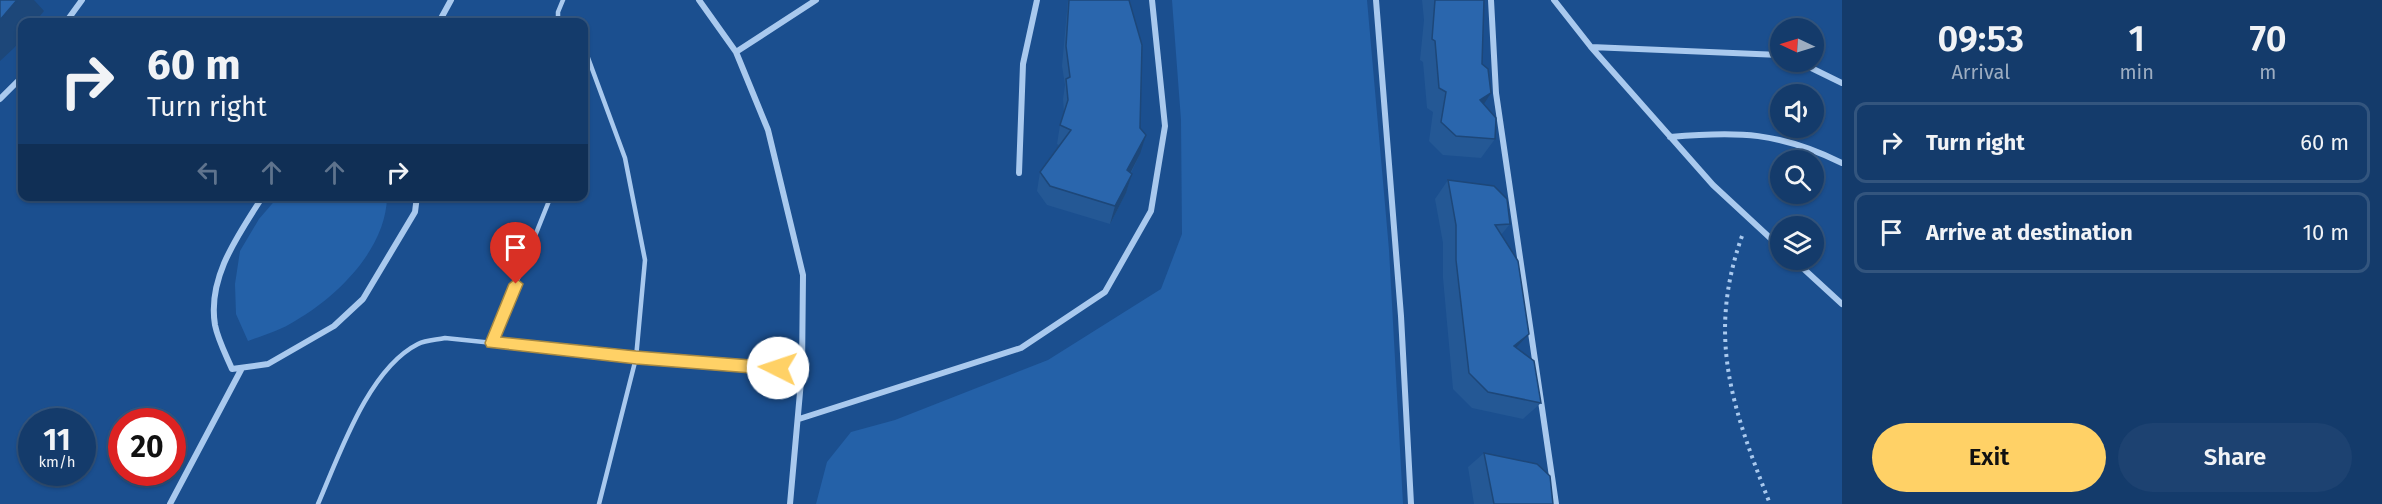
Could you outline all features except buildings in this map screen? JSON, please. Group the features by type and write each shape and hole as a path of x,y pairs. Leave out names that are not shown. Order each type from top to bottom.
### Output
{"street":[{"path":"69,18 82,0"},
{"path":"441,18 451,0"},
{"path":"699,0 736,52 768,130 803,275 802,370 790,504"},
{"path":"736,52 816,0"},
{"path":"1019,173 1019,91 1026,32 1037,0"},
{"path":"799,419 1021,348 1105,292 1151,212 1165,126 1152,0"},
{"path":"1376,0 1401,316 1411,504"},
{"path":"1491,0 1496,93 1556,504"},
{"path":"1554,0 1591,47 1713,185 1770,238"},
{"path":"1591,47 1770,54"},
{"path":"1819,72 1842,83"},
{"path":"0,99 18,81"},
{"path":"1671,137 1726,132 1771,136 1807,145 1842,163"},
{"path":"260,201 229,255 215,291 215,325 232,369 268,364 334,326 363,299 416,212 417,201"},
{"path":"1805,270 1842,304"},
{"path":"170,504 242,368"}],"lane":[{"path":"558,18 563,0"},
{"path":"588,58 625,158 645,260 636,358 599,504"},
{"path":"492,343 550,201"},
{"path":"318,504 364,404 391,366 418,344 446,338 636,358 802,370"}],"path":[{"path":"1749,218 1738,245 1731,280 1725,323 1726,368 1741,425 1770,504"}],"shaded area":[{"path":"1172,0 1367,0 1389,250 1403,504 816,504 827,462 851,432 895,420 1048,360 1161,289 1182,234 1181,120"},
{"path":"275,201 386,201 378,235 369,253 342,285 327,299 295,321 248,341 236,314 235,284 240,251 259,219"}],"route":[{"path":"516,284 492,343 636,358 778,368"}]}
